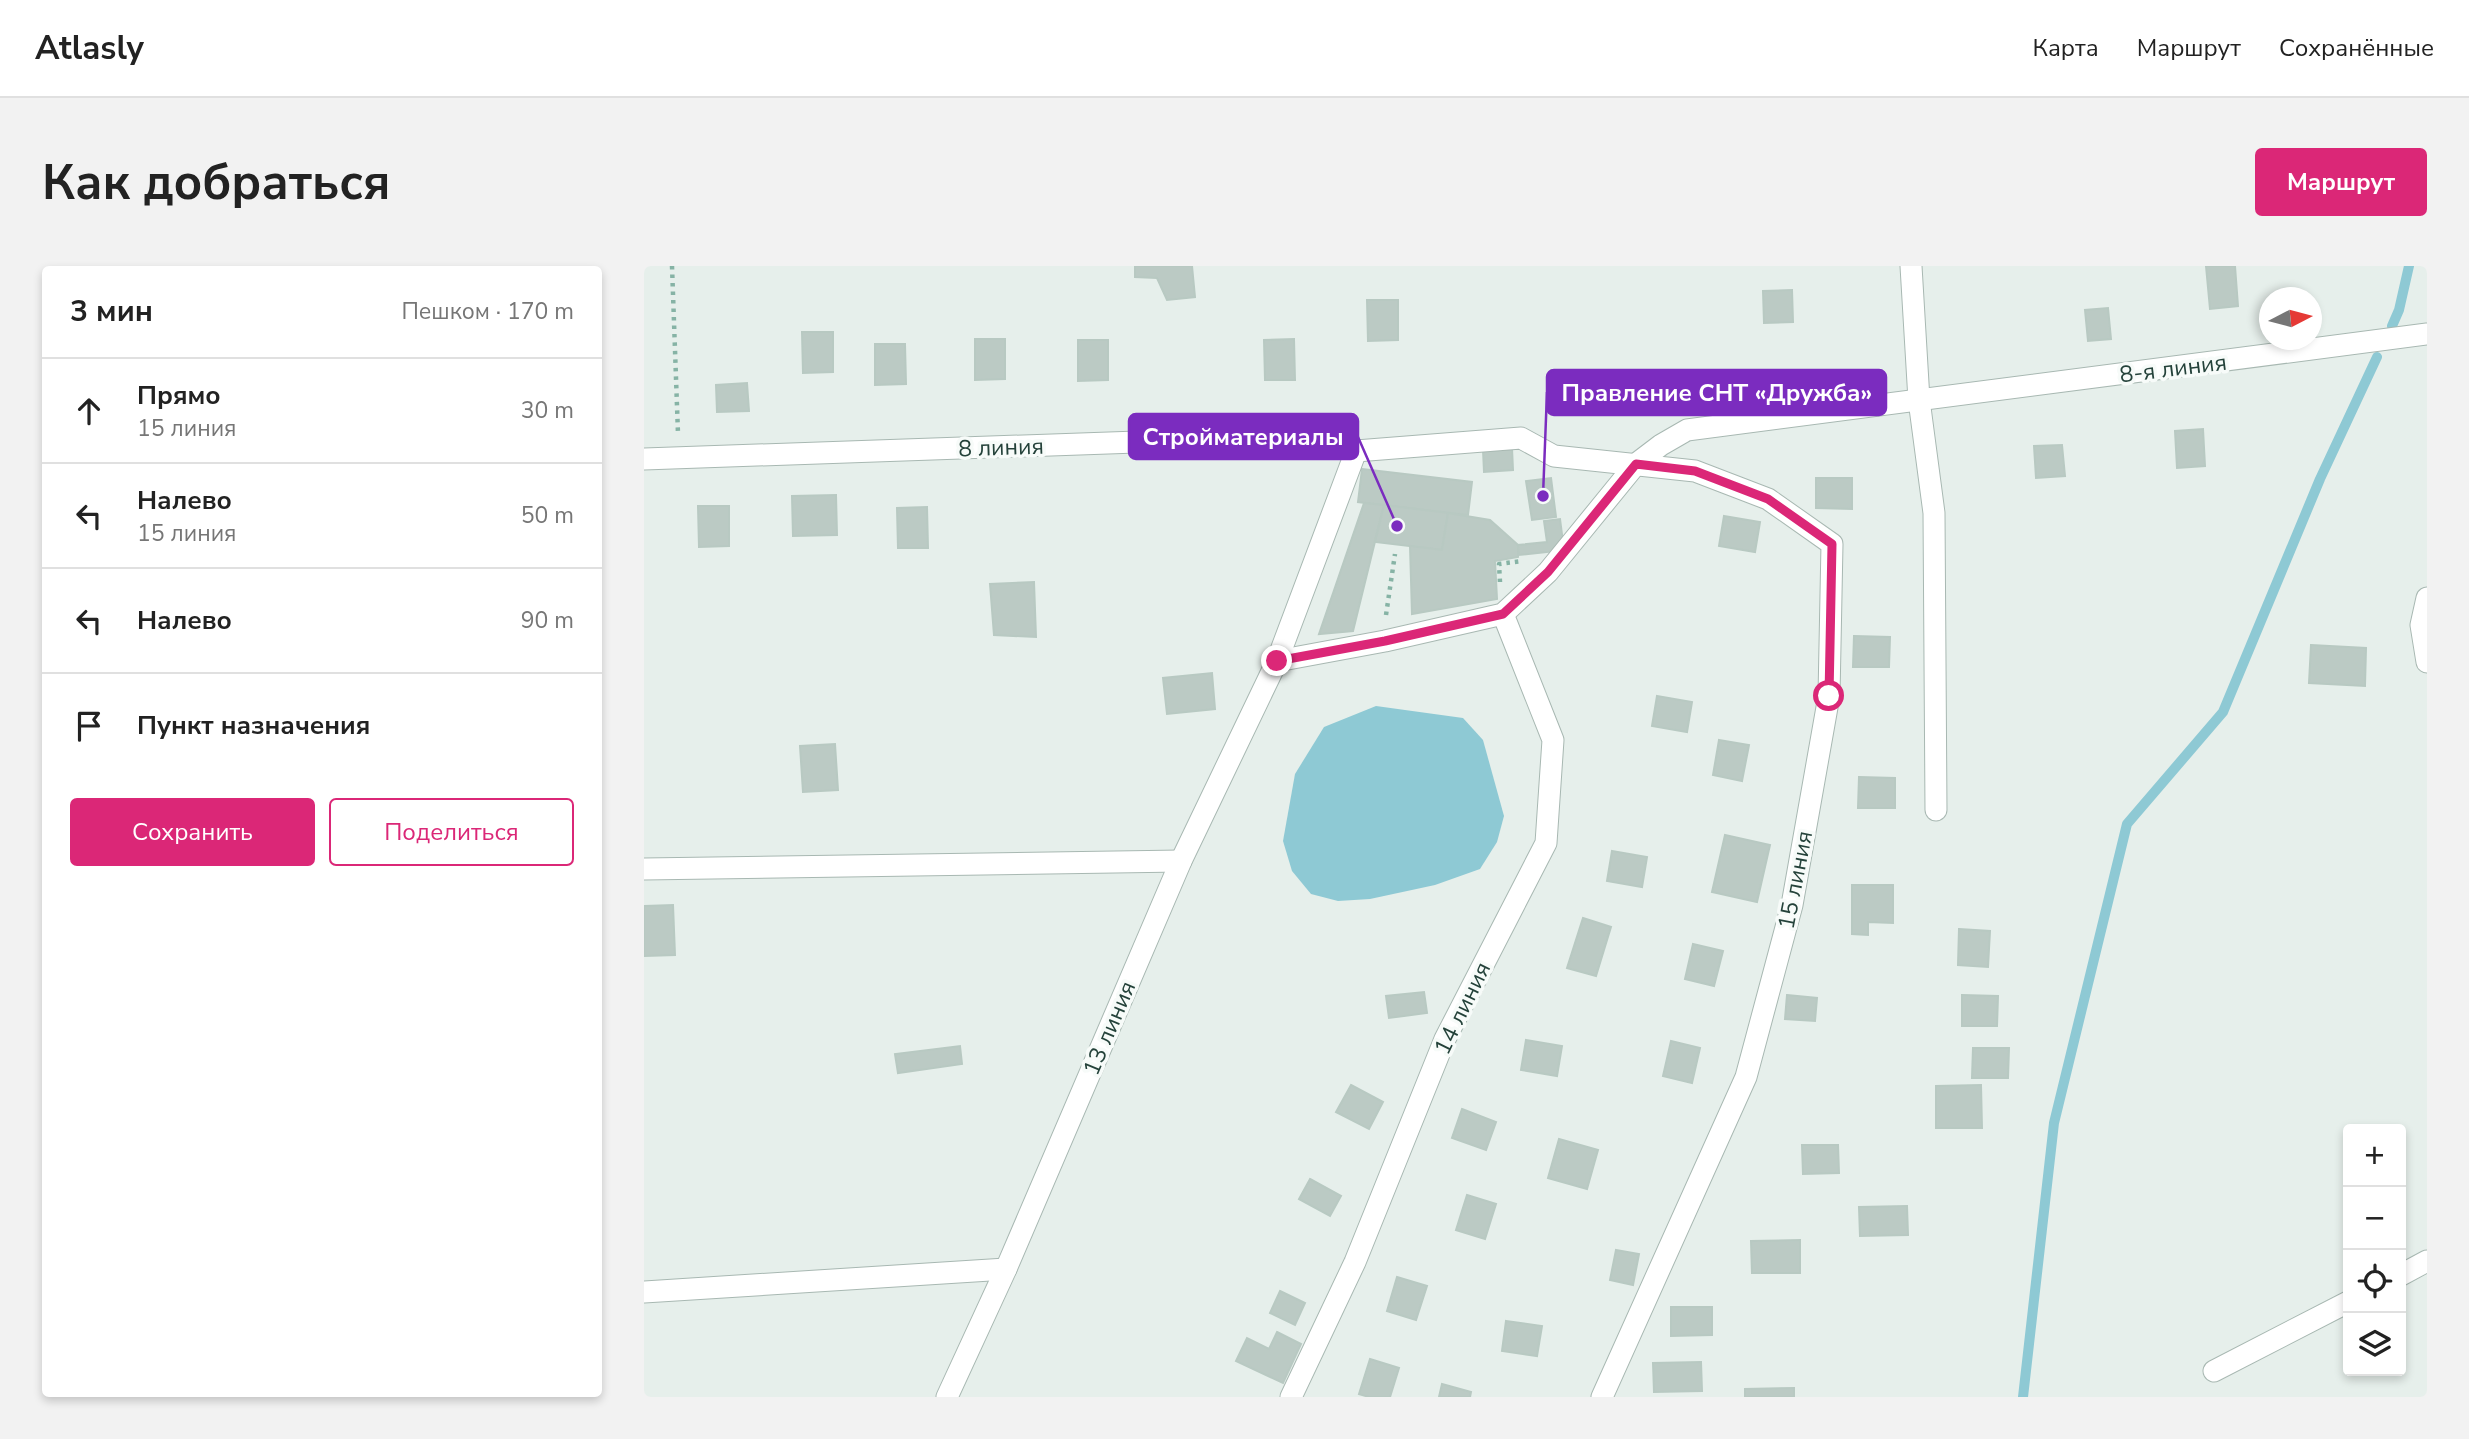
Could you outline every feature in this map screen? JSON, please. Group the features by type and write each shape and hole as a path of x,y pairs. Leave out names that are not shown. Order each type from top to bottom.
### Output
{"street":[{"path":"1911,266 1919,400 1934,513 1936,810"},
{"name":"8-я линия","path":"1503,614 1548,572 1636,464 1687,429 2427,334"},
{"name":"8 линия","path":"644,459 1310,436 1356,451"},
{"path":"1356,451 1521,438 1554,456 1636,464"},
{"name":"13 линия","path":"947,1397 1006,1269 1181,860 1277,661 1356,451"},
{"name":"15 линия","path":"1602,1397 1746,1077 1792,905 1829,696 1832,544 1768,499 1695,471 1636,464"},
{"path":"2427,598 2421,625 2427,662"},
{"path":"1277,661 1385,641 1503,614"},
{"name":"14 линия","path":"1291,1397 1355,1262 1445,1039 1546,843 1553,740 1503,614"},
{"path":"644,869 1181,860"},
{"path":"2406,1272 2427,1261"},
{"path":"644,1292 1006,1269"},
{"path":"2214,1371 2343,1305"}],"path":[{"path":"671,266 679,459"},
{"path":"1385,641 1385,621 1395,554"}],"water":[{"path":"1376,706 1463,718 1483,740 1504,816 1497,842 1480,869 1435,885 1370,899 1338,901 1311,894 1292,871 1283,841 1295,774 1324,727"}],"building":[{"path":"1135,266 1192,266 1195,297 1167,300 1157,278 1135,277"},
{"path":"2206,266 2235,266 2238,306 2210,309"},
{"path":"1792,290 1793,322 1764,323 1763,291"},
{"path":"1367,300 1398,300 1398,340 1368,341"},
{"path":"2108,308 2111,339 2088,341 2085,310"},
{"path":"802,332 833,332 833,372 803,373"},
{"path":"975,339 1005,339 1005,379 975,380"},
{"path":"1294,339 1295,380 1265,380 1264,340"},
{"path":"1078,340 1108,340 1108,380 1078,381"},
{"path":"875,344 905,344 906,384 875,385"},
{"path":"747,383 749,411 717,412 716,385"},
{"path":"2203,429 2205,466 2177,468 2175,431"},
{"path":"2062,445 2065,476 2036,478 2034,446"},
{"path":"1512,448 1513,470 1484,472 1483,450"},
{"path":"1362,469 1472,482 1468,515 1358,502"},
{"path":"1551,478 1556,517 1532,520 1526,481"},
{"path":"1816,478 1852,478 1852,509 1816,508"},
{"path":"836,495 837,535 793,536 792,496"},
{"path":"1364,503 1384,505 1353,631 1319,634"},
{"path":"1384,505 1448,513 1442,550 1375,542"},
{"path":"698,506 729,506 729,546 699,547"},
{"path":"927,507 928,548 898,548 897,508"},
{"path":"1448,513 1490,520 1518,545 1518,557 1495,561 1497,599 1412,614 1410,546 1442,550"},
{"path":"1724,516 1760,522 1755,552 1719,546"},
{"path":"1560,519 1564,550 1519,555 1518,545 1547,542 1544,521"},
{"path":"1034,582 1036,637 994,635 990,584"},
{"path":"1854,636 1890,637 1889,667 1853,667"},
{"path":"2311,645 2366,648 2365,686 2309,683"},
{"path":"1212,673 1215,709 1167,714 1163,678"},
{"path":"1657,696 1692,702 1687,732 1652,726"},
{"path":"1719,740 1749,745 1742,781 1713,775"},
{"path":"835,744 838,790 803,792 800,746"},
{"path":"1859,777 1895,778 1895,808 1858,808"},
{"path":"1725,835 1770,845 1757,902 1712,892"},
{"path":"1612,851 1647,857 1642,887 1607,881"},
{"path":"1852,885 1893,885 1893,923 1868,922 1868,935 1852,934"},
{"path":"673,905 675,955 644,956 644,906"},
{"path":"1583,918 1611,927 1596,976 1567,968"},
{"path":"1959,929 1990,931 1988,967 1958,965"},
{"path":"1693,944 1723,951 1714,986 1685,979"},
{"path":"1424,992 1427,1013 1389,1018 1386,996"},
{"path":"1787,995 1817,998 1815,1021 1785,1019"},
{"path":"1962,995 1998,996 1997,1026 1962,1026"},
{"path":"1526,1040 1562,1046 1557,1076 1521,1070"},
{"path":"1671,1041 1700,1048 1692,1083 1663,1076"},
{"path":"960,1046 962,1064 898,1073 895,1054"},
{"path":"1973,1048 2009,1048 2008,1078 1972,1078"},
{"path":"1351,1085 1383,1102 1369,1129 1336,1112"},
{"path":"1981,1085 1982,1128 1936,1128 1936,1086"},
{"path":"1462,1109 1496,1122 1486,1150 1452,1138"},
{"path":"1559,1139 1598,1150 1587,1189 1548,1178"},
{"path":"1802,1145 1838,1145 1839,1173 1803,1174"},
{"path":"1310,1179 1341,1196 1330,1216 1299,1199"},
{"path":"1467,1195 1496,1204 1485,1239 1456,1230"},
{"path":"1907,1206 1908,1235 1860,1236 1859,1207"},
{"path":"1800,1240 1800,1273 1752,1273 1751,1241"},
{"path":"1616,1250 1639,1254 1633,1285 1610,1280"},
{"path":"1397,1277 1427,1286 1416,1320 1387,1311"},
{"path":"1280,1291 1305,1303 1295,1325 1270,1313"},
{"path":"1671,1307 1712,1307 1712,1335 1671,1336"},
{"path":"1506,1321 1542,1326 1537,1356 1502,1351"},
{"path":"1277,1332 1301,1344 1283,1383 1236,1361 1247,1338 1269,1349"},
{"path":"1370,1359 1399,1368 1390,1397 1359,1394"},
{"path":"1701,1362 1702,1391 1654,1392 1653,1363"},
{"path":"1442,1384 1471,1392 1470,1397 1439,1397"},
{"path":"1794,1388 1794,1397 1745,1397 1745,1389"}],"waterway":[{"path":"2392,326 2399,310 2409,266"},
{"path":"2023,1397 2054,1123 2127,824 2223,712 2320,479 2377,357"}],"place":[{"name":"Правление СНТ «Дружба»","path":"1543,496"},
{"name":"Стройматериалы","path":"1397,526"}],"route":[{"path":"1277,661 1385,641 1503,614 1548,572 1636,464 1695,471 1768,499 1832,544 1829,696"}]}
